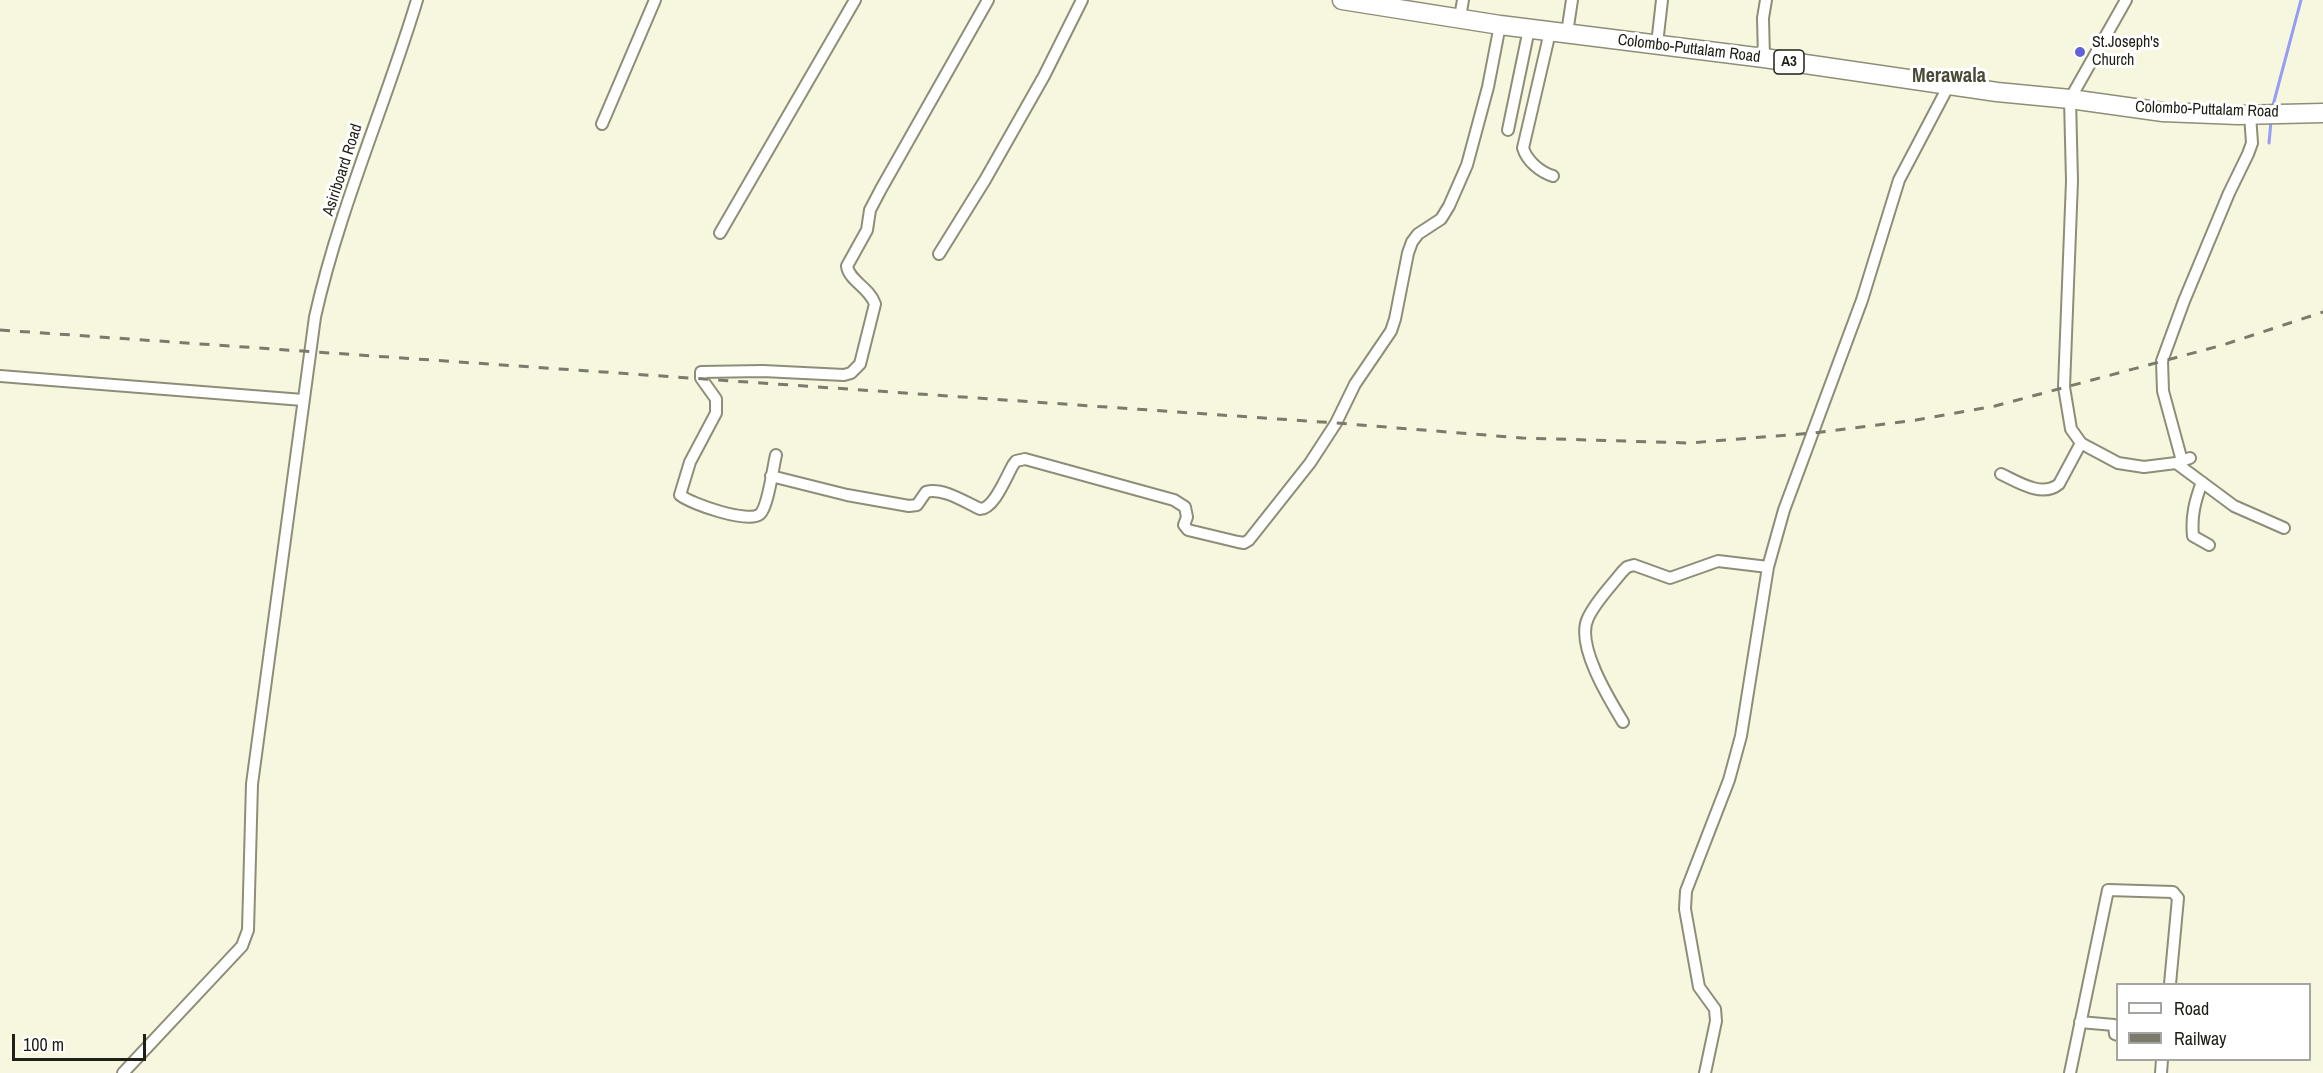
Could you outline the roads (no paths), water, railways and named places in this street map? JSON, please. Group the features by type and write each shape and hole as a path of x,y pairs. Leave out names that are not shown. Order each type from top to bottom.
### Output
{"highway":[{"name":"Colombo-Puttalam Road","path":"1342,0 1462,9 1500,25 2163,112 2250,115 2323,113"}],"street":[{"name":"Asiriboard Road","path":"123,1073 242,946 248,930 252,783 309,353 331,253 400,56 417,0"},
{"path":"602,124 655,0"},
{"path":"720,233 855,0"},
{"path":"776,455 764,509 759,515 753,517 724,513 681,496 690,462 716,413 716,399 701,378 700,372 763,371 844,375 851,373 857,367 875,304 867,289 848,272 847,266 867,230 870,210 881,189 988,0"},
{"path":"939,254 985,180 1033,95 1082,0"},
{"path":"1553,176 1540,170 1523,148 1559,32 1572,0"},
{"path":"1657,44 1662,0"},
{"path":"1764,58 1763,18 1766,0"},
{"path":"2126,0 2070,99 2072,181 2064,387 2071,429 2081,443 2118,463 2144,467 2183,461"},
{"path":"771,476 847,495 909,506 917,505 926,492 933,491 985,509 991,504 1012,465 1025,459 1174,500 1185,507 1187,517 1184,525 1188,530 1244,543 1249,540 1310,463 1336,423 1355,384 1391,331 1412,242 1418,234 1441,219 1467,165 1488,87 1500,25"},
{"path":"1508,130 1529,29"},
{"path":"1705,1073 1716,1021 1715,1009 1699,987 1684,909 1686,891 1729,780 1741,736 1768,567 1784,510 1862,300 1899,180 1949,85"},
{"path":"2250,115 2252,143 2184,301 2162,361 2163,391 2183,461 2202,482 2234,506 2284,528"},
{"path":"0,376 303,400"},
{"path":"2001,474 2036,490 2055,487 2059,484 2081,443"},
{"path":"2202,482 2191,518 2193,536 2209,545"},
{"path":"1623,722 1599,683 1584,635 1588,617 1622,572 1627,567 1634,566 1670,578 1719,561 1768,567"},
{"path":"2070,1073 2108,890 2173,892 2178,898 2170,983"},
{"path":"2080,1022 2114,1025 2116,1034"}],"waterway":[{"path":"2272,109 2301,0"},
{"path":"2269,143 2271,121"}],"railway":[{"path":"0,330 1522,438 1689,443 1813,433 1916,420 1995,406 2223,345 2323,312"}],"place":[{"name":"St.Joseph's Church","path":"2080,52"}],"district":[{"name":"Merawala","path":"1949,77"}]}
